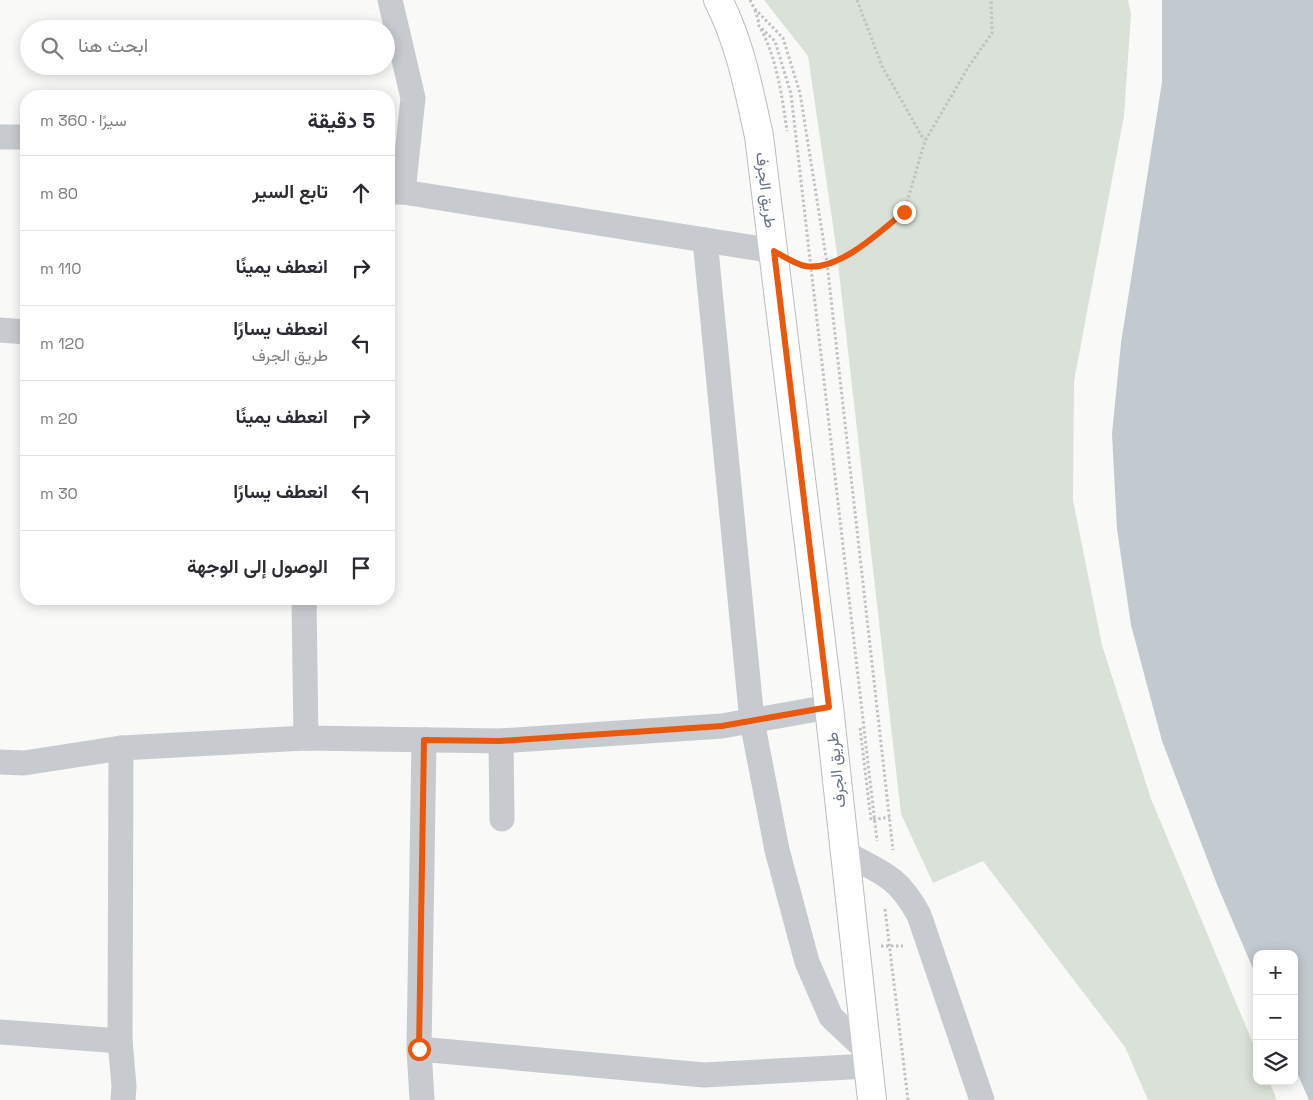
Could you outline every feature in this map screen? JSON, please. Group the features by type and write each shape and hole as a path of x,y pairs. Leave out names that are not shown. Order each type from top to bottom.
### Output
{"main road":[{"name":"طريق الجرف","path":"721,6 745,75 759,136 829,707 872,1100"}],"street":[{"path":"390,0 395,20"},
{"path":"395,21 413,98 396,192 774,251"},
{"path":"0,137 20,137"},
{"path":"705,240 752,721 777,850 807,962 830,1017 868,1059"},
{"path":"0,330 20,332"},
{"path":"304,605 306,738"},
{"path":"0,762 24,763 121,748 306,738 500,741 722,726 829,707"},
{"path":"422,1100 419,1049 424,740"},
{"path":"500,741 502,819"},
{"path":"121,748 120,1041 124,1086 123,1100"},
{"path":"845,853 888,876 908,894 919,915 982,1100"},
{"path":"0,1032 120,1041"},
{"path":"419,1049 704,1075 868,1059"}],"path":[{"path":"750,0 754,8 783,38 800,93 827,263 890,817 888,876 890,946 908,1100"},
{"path":"857,0 882,66 925,141"},
{"path":"774,251 803,266 827,263 856,252 904,212 925,141 969,66 992,33 990,0"},
{"path":"721,6 760,25 775,41 791,94 888,876"},
{"path":"856,947 903,946 902,936"}],"shaded area":[{"path":"764,0 1128,0 1131,14 1124,116 1074,381 1073,500 1102,645 1151,799 1253,1043 1253,1085 1271,1085 1277,1100 1148,1100 1125,1047 983,861 933,883 901,814 836,246 808,56"},
{"path":"1162,0 1313,0 1313,1100 1309,1100 1298,1075 1298,950 1253,950 1253,969 1218,887 1162,741 1131,625 1117,529 1112,434 1121,343 1162,82"}],"route":[{"path":"419,1049 424,740 500,741 722,726 829,707 774,251 803,266 827,263 856,252 904,212"}]}
